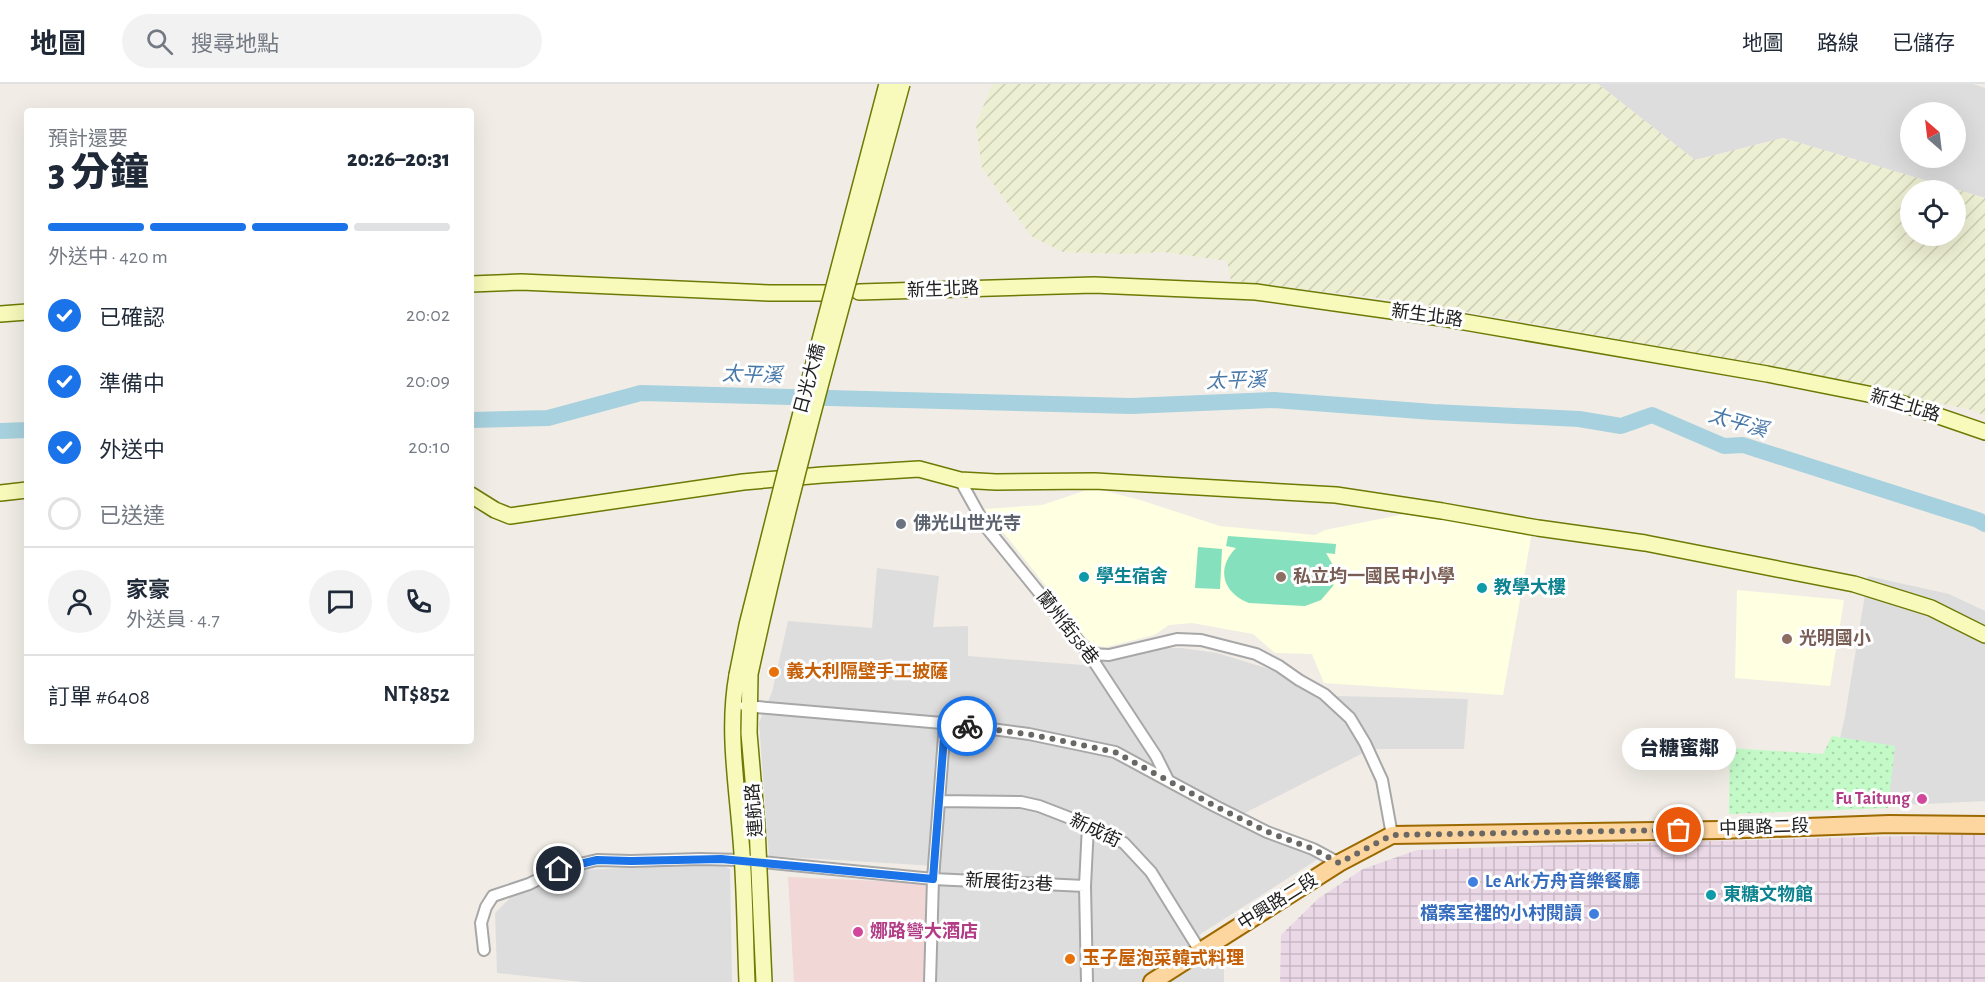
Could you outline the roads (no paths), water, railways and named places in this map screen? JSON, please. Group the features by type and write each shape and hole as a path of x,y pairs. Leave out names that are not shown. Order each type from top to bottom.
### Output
{"main road":[{"name":"中興路二段","path":"1152,982 1339,863 1392,835 1720,830 1889,824 1985,825"}],"street":[{"name":"日光大橋","path":"744,675 747,625 887,84"},
{"name":"日光大橋","path":"744,675 902,84"},
{"path":"474,284 520,282 770,293 829,293"},
{"name":"新生北路","path":"859,292 1094,285 1256,292 1441,318 1767,374 1883,397 1985,432"},
{"path":"0,314 24,312"},
{"path":"474,497 510,516 743,482 919,470 960,480 1095,481 1336,495 1645,543 1854,584 1931,608 1985,635"},
{"name":"蘭州街58巷","path":"960,480 986,526 1089,654 1156,756 1168,780"},
{"path":"0,493 24,490"},
{"path":"1089,654 1110,655 1177,639 1201,640 1256,654 1280,666 1299,680 1324,693 1350,718 1382,780 1392,835"},
{"name":"連航路","path":"744,675 732,703 747,982"},
{"name":"連航路","path":"744,675 750,707 749,733 764,982"},
{"path":"732,703 750,707 879,717 1029,734 1115,752 1257,827 1313,849 1339,863"},
{"path":"930,982 933,879 945,724"},
{"name":"新成街","path":"939,801 1021,802 1053,810 1124,843 1151,872 1200,951"},
{"path":"1087,982 1085,886 1088,825"},
{"name":"新展街23巷","path":"484,950 481,923 492,896 529,884 559,869 597,860 742,860 933,879 1085,886"}],"waterway":[{"name":"太平溪","path":"474,420 548,418 641,393 1131,406 1274,400 1433,412 1579,419 1621,426 1652,415 1724,446 1743,445 1985,524"},
{"name":"太平溪","path":"0,431 24,430"}],"place":[{"name":"佛光山世光寺","path":"901,524"},
{"name":"學生宿舍","path":"1084,577"},
{"name":"私立均一國民中小學","path":"1281,577"},
{"name":"教學大樓","path":"1482,588"},
{"name":"光明國小","path":"1787,639"},
{"name":"義大利隔壁手工披薩","path":"774,672"},
{"name":"Fu Taitung","path":"1922,799"},
{"name":"台糖蜜鄰","path":"1679,830"},
{"name":"Le Ark 方舟音樂餐廳","path":"1473,882"},
{"name":"東糖文物館","path":"1711,895"},
{"name":"檔案室裡的小村閱讀","path":"1594,914"},
{"name":"娜路彎大酒店","path":"858,932"},
{"name":"玉子屋泡菜韓式料理","path":"1070,959"}]}
